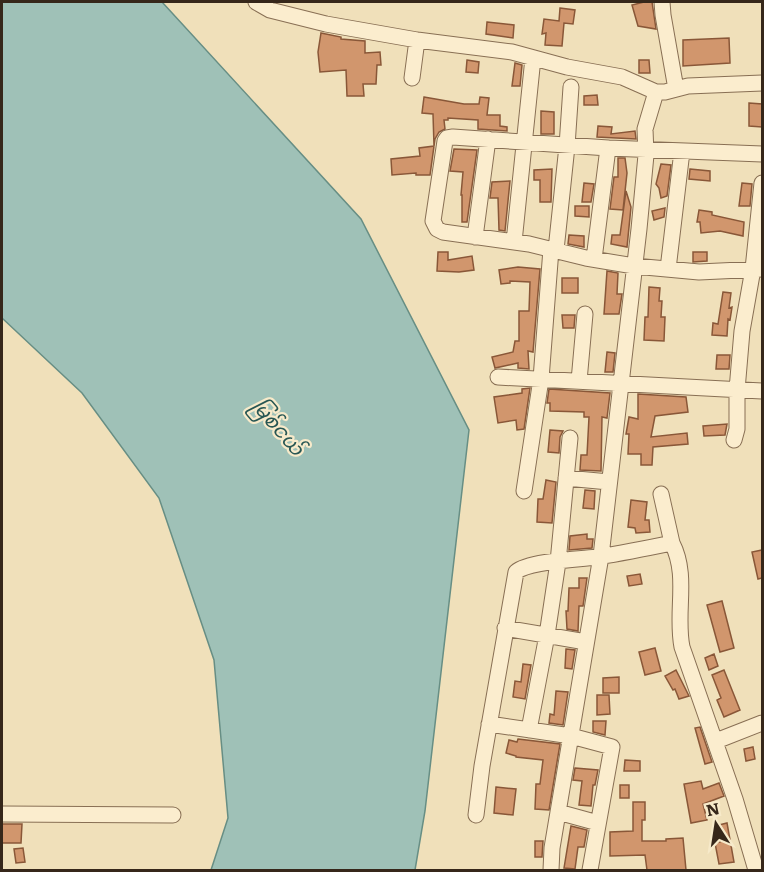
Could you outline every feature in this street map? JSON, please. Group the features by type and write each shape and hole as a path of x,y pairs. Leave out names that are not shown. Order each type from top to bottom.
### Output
{"street":[{"path":"256,2 270,10 353,29 512,52 567,67 622,77 656,92 688,86 762,83"},
{"path":"662,2 676,89"},
{"path":"412,78 417,40"},
{"path":"514,242 523,142 534,58"},
{"path":"524,491 541,379 567,146 571,87"},
{"path":"551,870 552,848 601,556 634,266 645,129 656,92"},
{"path":"758,269 699,272 634,266 514,242 443,232 436,229 433,221 447,138 645,150 762,154"},
{"path":"475,237 488,139"},
{"path":"594,259 608,148"},
{"path":"668,269 682,151"},
{"path":"734,440 738,422 737,390 742,332 758,269 762,183"},
{"path":"579,381 585,314"},
{"path":"498,377 762,391"},
{"path":"529,730 558,562 570,438"},
{"path":"566,478 609,482"},
{"path":"661,494 672,543 680,562 679,632 682,647 716,741 756,870"},
{"path":"476,815 514,574 517,570 672,543"},
{"path":"505,628 586,642"},
{"path":"716,741 762,723"},
{"path":"489,724 571,736 612,747 590,870"},
{"path":"558,812 598,823"},
{"path":"2,814 173,815"}],"water":[{"name":"မြစ်ငယ်","path":"2,2 162,2 361,219 469,430 425,811 415,870 211,870 228,818 214,660 159,498 82,393 2,318"}],"building":[{"path":"652,2 656,29 638,26 632,5"},
{"path":"560,8 575,10 573,24 564,23 562,46 545,45 546,33 542,34 544,19 559,21"},
{"path":"487,22 514,25 513,38 486,34"},
{"path":"321,33 341,37 341,39 365,41 365,53 380,52 381,65 377,65 376,84 363,84 364,96 347,96 346,70 320,72 318,52"},
{"path":"729,38 730,63 683,66 683,40"},
{"path":"467,60 479,62 478,73 466,72"},
{"path":"639,60 649,60 650,73 639,73"},
{"path":"515,63 522,65 520,86 512,86"},
{"path":"597,95 598,105 584,105 584,96"},
{"path":"424,97 464,104 479,104 480,97 489,98 487,115 500,115 500,126 507,127 507,131 478,129 478,120 448,118 444,120 445,129 439,132 435,139 430,175 416,175 416,173 392,175 391,159 420,156 419,148 434,146 433,114 422,113"},
{"path":"749,103 762,104 762,127 749,126"},
{"path":"541,111 554,112 554,134 541,134"},
{"path":"598,126 612,127 611,134 635,131 636,139 597,137"},
{"path":"454,149 477,150 467,222 462,222 463,172 450,171"},
{"path":"618,158 625,158 627,173 623,210 610,209 614,177 618,177"},
{"path":"661,164 671,165 667,196 661,198 656,184"},
{"path":"552,169 551,202 540,202 540,180 534,180 534,170"},
{"path":"690,169 710,171 710,181 689,179"},
{"path":"510,181 505,231 499,230 498,198 490,198 492,182"},
{"path":"584,183 594,184 591,202 582,202"},
{"path":"742,183 752,184 750,206 739,206"},
{"path":"626,191 631,207 627,247 611,244 612,235 620,235"},
{"path":"575,206 589,206 589,217 575,216"},
{"path":"665,208 664,217 654,220 652,211"},
{"path":"699,210 744,222 743,236 720,231 701,233 700,222 697,222"},
{"path":"569,235 584,236 584,247 568,244"},
{"path":"438,252 448,252 448,260 472,256 474,270 437,271"},
{"path":"693,252 707,252 707,261 693,262"},
{"path":"518,267 540,269 533,352 528,351 529,369 518,368 518,363 495,368 492,357 513,352 515,341 519,341 519,311 529,311 530,282 510,281 510,283 501,284 499,270"},
{"path":"607,271 618,273 617,294 622,294 619,314 604,314"},
{"path":"562,278 578,278 578,293 562,293"},
{"path":"649,287 660,288 661,317 665,317 664,341 644,340 645,317 648,317"},
{"path":"723,292 731,293 729,308 732,307 730,320 728,319 727,336 712,335 713,323 718,324"},
{"path":"562,315 575,315 574,328 563,328"},
{"path":"607,352 615,353 613,372 605,372"},
{"path":"717,355 730,355 729,369 716,369"},
{"path":"530,388 524,429 517,430 516,420 498,423 494,397 522,393 522,389"},
{"path":"549,389 610,393 607,418 602,417 601,471 580,470 581,455 587,455 589,417 584,417 584,412 550,411 550,403 547,403"},
{"path":"638,394 686,397 688,412 655,416 651,437 687,433 688,444 653,447 652,465 641,465 641,454 628,454 629,434 626,434 629,417 638,419"},
{"path":"727,424 725,435 704,436 703,426"},
{"path":"550,430 563,431 560,437 559,453 548,452"},
{"path":"546,480 556,482 552,523 537,522 538,499 543,499"},
{"path":"585,490 595,491 594,509 583,508"},
{"path":"631,500 647,502 645,520 649,520 650,532 636,533 635,528 628,527"},
{"path":"587,534 587,539 593,539 592,548 569,550 570,536"},
{"path":"762,550 762,578 758,579 752,552"},
{"path":"640,574 642,584 629,586 627,576"},
{"path":"579,578 587,578 583,606 579,606 578,631 567,629 566,611 568,611 569,588 579,588"},
{"path":"722,601 734,648 720,652 707,605"},
{"path":"655,648 661,671 645,675 639,652"},
{"path":"566,649 575,650 572,669 565,668"},
{"path":"714,654 718,666 709,670 705,658"},
{"path":"523,664 531,665 525,699 513,697 515,681 521,682"},
{"path":"676,670 689,696 679,699 665,676"},
{"path":"724,670 740,710 724,717 717,700 721,698 712,675"},
{"path":"619,677 619,693 603,693 603,678"},
{"path":"556,691 568,692 563,725 549,723 550,714 554,715"},
{"path":"597,695 609,695 610,714 597,715"},
{"path":"593,721 606,721 605,735 593,732"},
{"path":"700,727 712,762 705,764 695,728"},
{"path":"518,739 560,744 549,810 535,809 536,784 540,784 543,760 516,757 506,753 509,740 517,742"},
{"path":"753,747 755,759 746,761 744,749"},
{"path":"625,760 640,761 640,771 624,771"},
{"path":"575,768 598,770 595,785 593,785 591,806 579,805 582,781 573,780"},
{"path":"701,781 703,789 719,783 724,796 703,804 707,820 691,823 684,784"},
{"path":"620,785 629,785 629,798 620,798"},
{"path":"496,787 516,789 513,815 494,813"},
{"path":"633,802 645,802 642,841 683,838 686,870 647,870 645,855 610,856 610,832 633,831"},
{"path":"727,823 734,862 719,864 715,843 720,842 715,826"},
{"path":"2,824 22,824 21,843 2,843"},
{"path":"571,826 587,830 584,847 578,847 575,869 564,868"},
{"path":"535,841 543,841 542,857 535,857"},
{"path":"23,848 25,862 16,863 14,849"}]}
